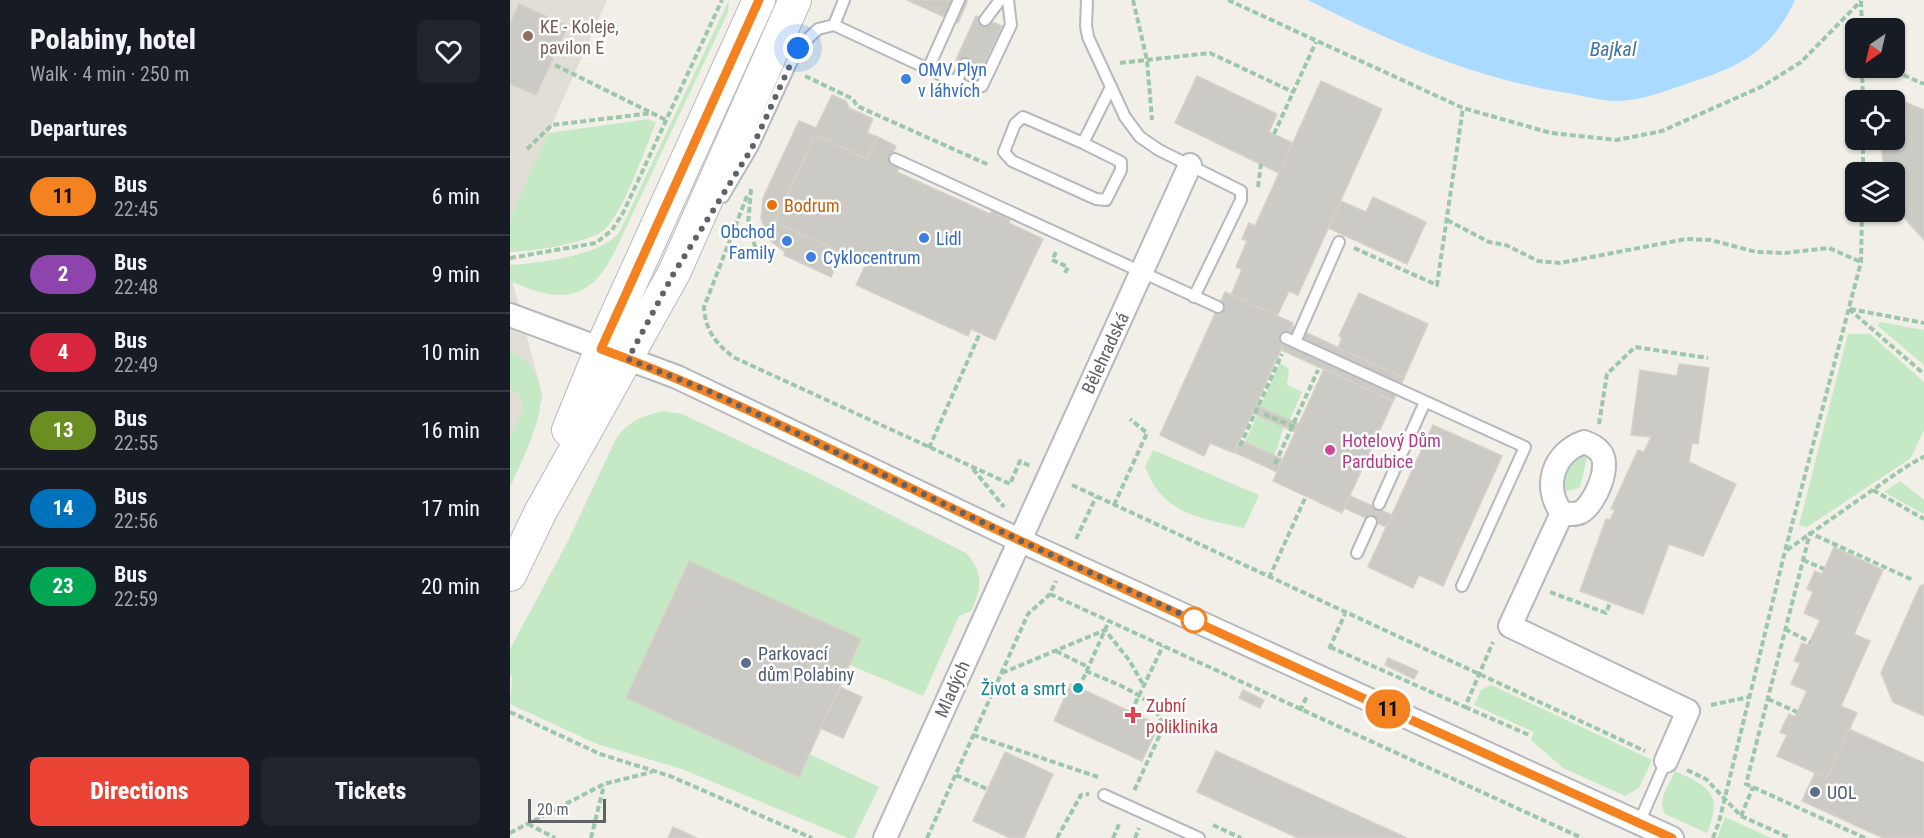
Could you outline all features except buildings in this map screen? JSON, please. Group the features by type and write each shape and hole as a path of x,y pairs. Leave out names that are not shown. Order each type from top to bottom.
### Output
{"main road":[{"path":"510,574 559,477 614,354 759,0"},
{"path":"614,354 674,273 795,0"}],"street":[{"name":"Bělehradská","path":"1019,540 1190,165"},
{"path":"510,315 711,392 1019,540 1672,838"},
{"path":"1562,513 1510,626 1688,711 1666,761"},
{"name":"Mladých","path":"885,838 1019,540"}],"lane":[{"path":"834,25 844,0"},
{"path":"928,69 959,0"},
{"path":"986,20 1000,0"},
{"path":"674,273 752,148 798,48 818,29 834,25 969,88 982,86 1011,26 1008,0"},
{"path":"1087,0 1086,26 1089,37 1132,128 1160,150 1237,187 1242,194 1194,297"},
{"path":"956,82 965,64"},
{"path":"1083,143 1111,87"},
{"path":"1023,117 1083,143 1121,162 1121,170 1106,200 1096,200 1006,157 1005,147 1015,124 1023,117"},
{"path":"896,159 1218,308"},
{"path":"1339,242 1290,340 1525,447 1462,586"},
{"path":"1379,504 1425,402"},
{"path":"1357,553 1371,522"},
{"path":"1639,823 1666,761"},
{"path":"1104,795 1199,838"}],"path":[{"path":"510,258 586,246 607,236 623,213 722,0"},
{"path":"1133,0 1148,60 1151,115 1160,150"},
{"path":"1228,0 1463,108 1551,133 1617,140 1662,131 1763,86 1801,62 1861,1"},
{"path":"1861,1 1862,18"},
{"path":"1274,134 1316,42"},
{"path":"1113,64 1210,53 1293,92"},
{"path":"555,65 666,120"},
{"path":"800,86 809,68"},
{"path":"805,76 853,99 857,106 990,165 1006,157"},
{"path":"1905,76 1924,84"},
{"path":"1339,242 1437,285 1463,108"},
{"path":"527,149 552,125 653,113"},
{"path":"1260,183 1261,164"},
{"path":"756,178 707,295 704,321 722,349 735,358 1010,484 1020,461 1706,779 1741,816 1790,838"},
{"path":"751,188 748,225 760,261"},
{"path":"1447,220 1489,242 1506,245 1538,261 1560,263 1686,239 1711,240 1756,252 1785,253 1829,248 1861,262"},
{"path":"1713,838 1861,262 1862,222"},
{"path":"1849,309 1924,322"},
{"path":"1849,309 1924,374"},
{"path":"929,448 980,333"},
{"path":"1240,446 1290,340"},
{"path":"1598,431 1607,374 1635,347 1708,358"},
{"path":"1275,464 1295,427 1325,356"},
{"path":"1264,414 1295,427"},
{"path":"1114,505 1147,433 1130,418"},
{"path":"1785,551 1924,457"},
{"path":"1873,490 1924,519"},
{"path":"1269,578 1306,496"},
{"path":"1810,533 1746,784 1865,838"},
{"path":"1810,533 1913,580"},
{"path":"1803,560 1824,569"},
{"path":"1541,588 1606,613 1610,603"},
{"path":"927,838 1028,614 1050,594 1582,838"},
{"path":"1079,688 1109,621"},
{"path":"1785,629 1810,642"},
{"path":"1001,674 1105,630"},
{"path":"1105,630 1129,660 1144,686"},
{"path":"1465,707 1496,637"},
{"path":"1131,712 1163,646"},
{"path":"1330,647 1529,735"},
{"path":"1056,651 1146,699 1162,724 1162,730 1127,806"},
{"path":"1688,711 1749,697"},
{"path":"1768,699 1797,712"},
{"path":"510,712 600,754 670,777 812,838"},
{"path":"510,833 604,784 653,772"},
{"path":"956,775 987,789"},
{"path":"591,838 604,784"},
{"path":"1741,816 1753,787"},
{"path":"1057,838 1081,795 1104,795"},
{"path":"528,824 555,838"}],"shaded area":[{"path":"510,0 607,0 510,219"},
{"path":"510,272 543,398 510,472"}],"green space":[{"path":"729,0 728,12 604,270 594,282 570,294 543,293 510,281 510,265 584,253 610,241 619,233"},
{"path":"649,119 656,123 640,164 619,210 604,230 573,243 510,252 510,219 548,133"},
{"path":"1880,322 1924,330 1924,365 1878,326"},
{"path":"1848,334 1870,334 1924,382 1924,430 1911,458 1807,527 1799,525"},
{"path":"510,351 528,363 537,378 541,395 539,414 533,433 510,488 510,437 523,409 520,396 510,389"},
{"path":"1280,363 1289,369 1287,385 1302,392 1290,420 1260,407"},
{"path":"663,411 682,414 810,474 966,553 976,567 979,588 975,603 971,611 959,616 923,696 850,665 861,639 688,561 626,698 798,777 809,754 879,787 854,838 848,838 682,769 597,744 510,704 512,676 510,675 510,649 567,543 615,441 629,424"},
{"path":"1257,416 1284,427 1274,456 1245,442"},
{"path":"1153,450 1259,495 1244,528 1198,517 1176,507 1167,500 1155,486 1145,467"},
{"path":"1580,453 1588,454 1580,487 1562,493 1564,467"},
{"path":"1900,481 1924,500 1924,514 1884,492"},
{"path":"1491,685 1652,760 1639,788 1625,796 1563,768 1531,740 1534,732 1474,705 1481,690"},
{"path":"1675,771 1705,787 1710,793 1714,809 1707,833 1665,814 1663,797"},
{"path":"1725,817 1771,838 1717,838"}],"water":[{"name":"Bajkal","path":"1308,0 1795,0 1767,42 1756,52 1729,68 1655,94 1624,101 1613,101 1538,88 1470,69 1404,45"}],"bus line":[{"name":"11","path":"759,0 601,349 656,368 711,392 1019,540 1672,838"}],"place":[{"name":"KE - Koleje, pavilon E","path":"528,36"},
{"name":"OMV Plyn v láhvích","path":"906,79"},
{"name":"Bodrum","path":"772,205"},
{"name":"Lidl","path":"924,238"},
{"name":"Obchod Family","path":"787,241"},
{"name":"Cyklocentrum","path":"811,257"},
{"name":"Hotelový Dům Pardubice","path":"1330,450"},
{"name":"Parkovací dům Polabiny","path":"746,663"},
{"name":"Život a smrt","path":"1078,688"},
{"name":"Zubní poliklinika","path":"1133,715"},
{"name":"UOL","path":"1815,792"}],"route":[{"path":"798,48 739,172 674,273 628,359 656,368 711,392 1019,540 1201,623 1194,620"}]}
